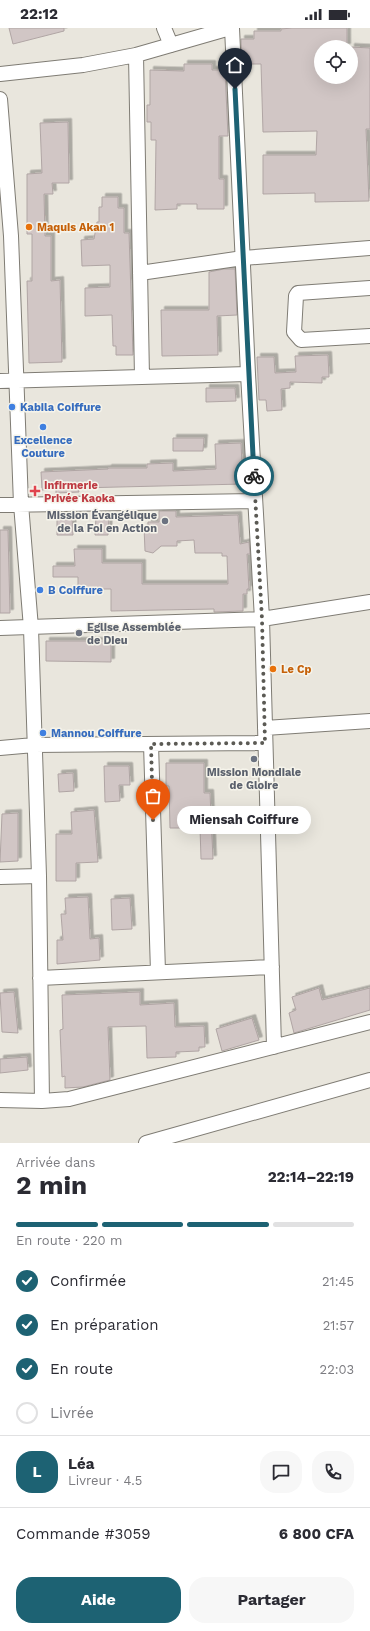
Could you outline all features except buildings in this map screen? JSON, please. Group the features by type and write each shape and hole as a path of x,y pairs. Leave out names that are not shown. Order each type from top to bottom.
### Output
{"street":[{"path":"164,28 171,45"},
{"path":"0,74 83,65 136,55 231,28 262,619 274,1047"},
{"path":"136,55 142,377"},
{"path":"0,99 6,236 16,380 21,504 31,628 39,876 42,1101"},
{"path":"140,273 242,258 370,248"},
{"path":"370,288 298,293 296,296 294,332 301,340 370,336"},
{"path":"0,381 248,374"},
{"path":"0,505 255,501"},
{"path":"0,628 262,619 370,602"},
{"path":"265,728 370,721"},
{"path":"0,748 34,745 265,743"},
{"path":"151,744 158,972"},
{"path":"0,878 39,876"},
{"path":"40,978 272,967"},
{"path":"0,1100 42,1101 69,1099 370,1022"},
{"path":"146,1143 370,1080"}],"way so far":[{"path":"153,820 151,744 265,743 262,619 254,476"}],"place":[{"name":"Maquis Akan 1","path":"29,227"},
{"name":"Kabila Coiffure","path":"12,407"},
{"name":"Excellence Couture","path":"43,427"},
{"name":"Infirmerie Privée Kaoka","path":"35,491"},
{"name":"Mission Évangélique de la Foi en Action","path":"165,521"},
{"name":"B Coiffure","path":"40,590"},
{"name":"Eglise Assemblée de Dieu","path":"79,633"},
{"name":"Le Cp","path":"273,669"},
{"name":"Mannou Coiffure","path":"43,733"},
{"name":"Mission Mondiale de Gloire","path":"254,759"},
{"name":"Miensah Coiffure","path":"153,820"}],"route":[{"path":"235,89 254,476"}]}
